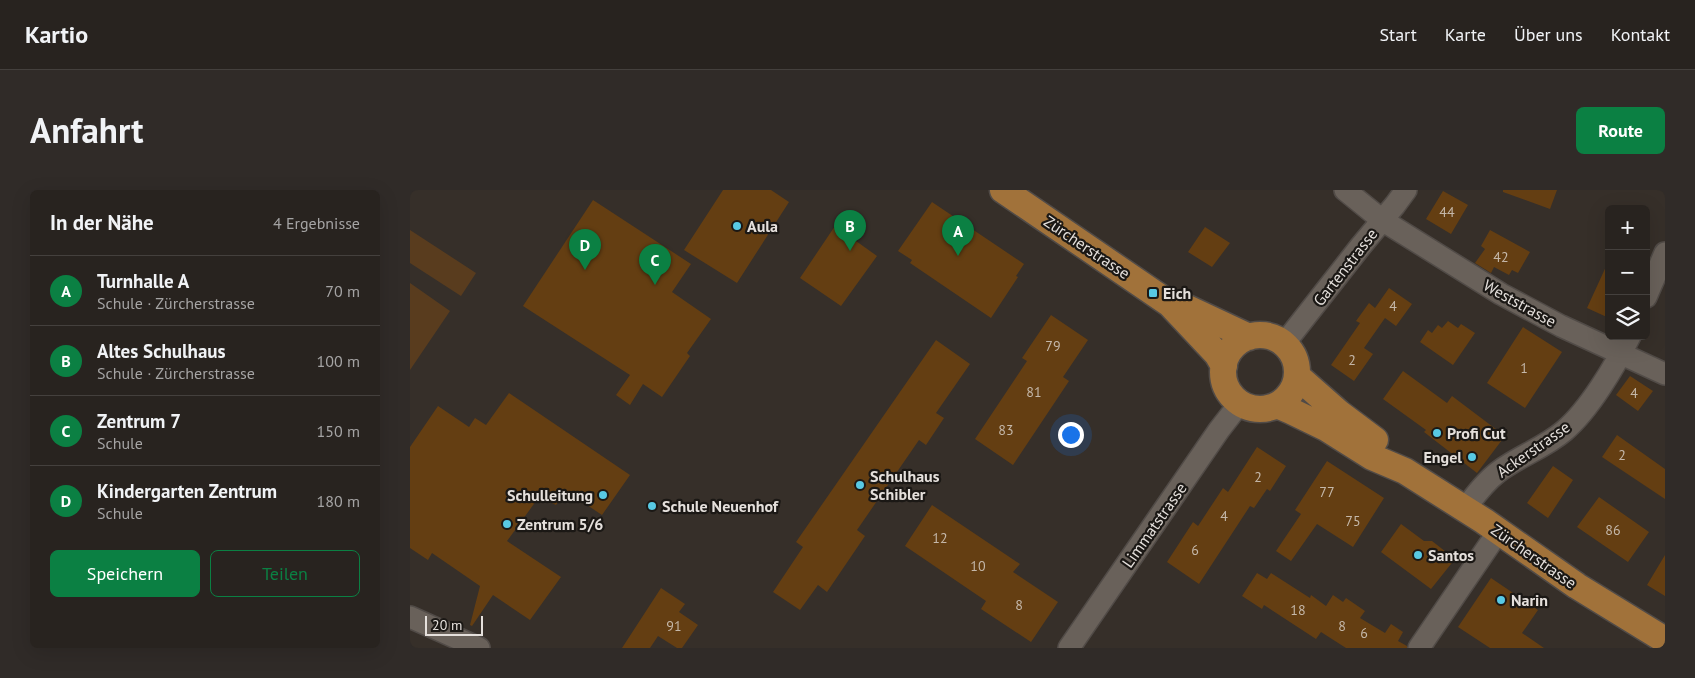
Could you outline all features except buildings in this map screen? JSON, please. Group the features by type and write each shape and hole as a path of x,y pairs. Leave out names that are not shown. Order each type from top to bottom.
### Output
{"main road":[{"name":"Zürcherstrasse","path":"1003,190 1170,304 1217,354 1224,366"},
{"name":"Zürcherstrasse","path":"1170,304 1185,308 1249,337"},
{"path":"1268,336 1284,344 1295,358 1297,376 1291,393 1277,405 1258,409 1249,408 1240,403 1226,387 1223,377 1227,355 1233,346 1249,337 1268,336"},
{"name":"Zürcherstrasse","path":"1297,376 1346,418 1382,444 1405,470"},
{"name":"Zürcherstrasse","path":"1277,405 1326,428 1372,457 1405,470 1577,586 1665,640"}],"street":[{"name":"Weststrasse","path":"1344,190 1382,220 1501,294 1561,326 1625,345 1665,374"},
{"name":"Gartenstrasse","path":"1284,344 1406,190"},
{"path":"1647,295 1665,253"},
{"name":"Ackerstrasse","path":"1465,509 1481,487 1499,471 1564,431 1581,413 1625,345"},
{"name":"Limmatstrasse","path":"1069,648 1218,430 1240,403"},
{"path":"1419,648 1498,532"},
{"path":"410,617 479,648"}],"shaded area":[{"path":"410,230 476,273 461,296 410,263"},
{"path":"410,283 450,311 410,370"}],"place":[{"name":"Aula","path":"737,226"},
{"name":"Altes Schulhaus","path":"850,251"},
{"name":"Turnhalle A","path":"958,256"},
{"name":"Kindergarten Zentrum","path":"585,270"},
{"name":"Zentrum 7","path":"655,285"},
{"name":"Eich","path":"1153,293"},
{"name":"Profi Cut","path":"1437,433"},
{"name":"Engel","path":"1472,457"},
{"name":"Schulhaus Schibler","path":"860,485"},
{"name":"Schulleitung","path":"603,495"},
{"name":"Schule Neuenhof","path":"652,506"},
{"name":"Zentrum 5/6","path":"507,524"},
{"name":"Santos","path":"1418,555"},
{"name":"Narin","path":"1501,600"}]}
